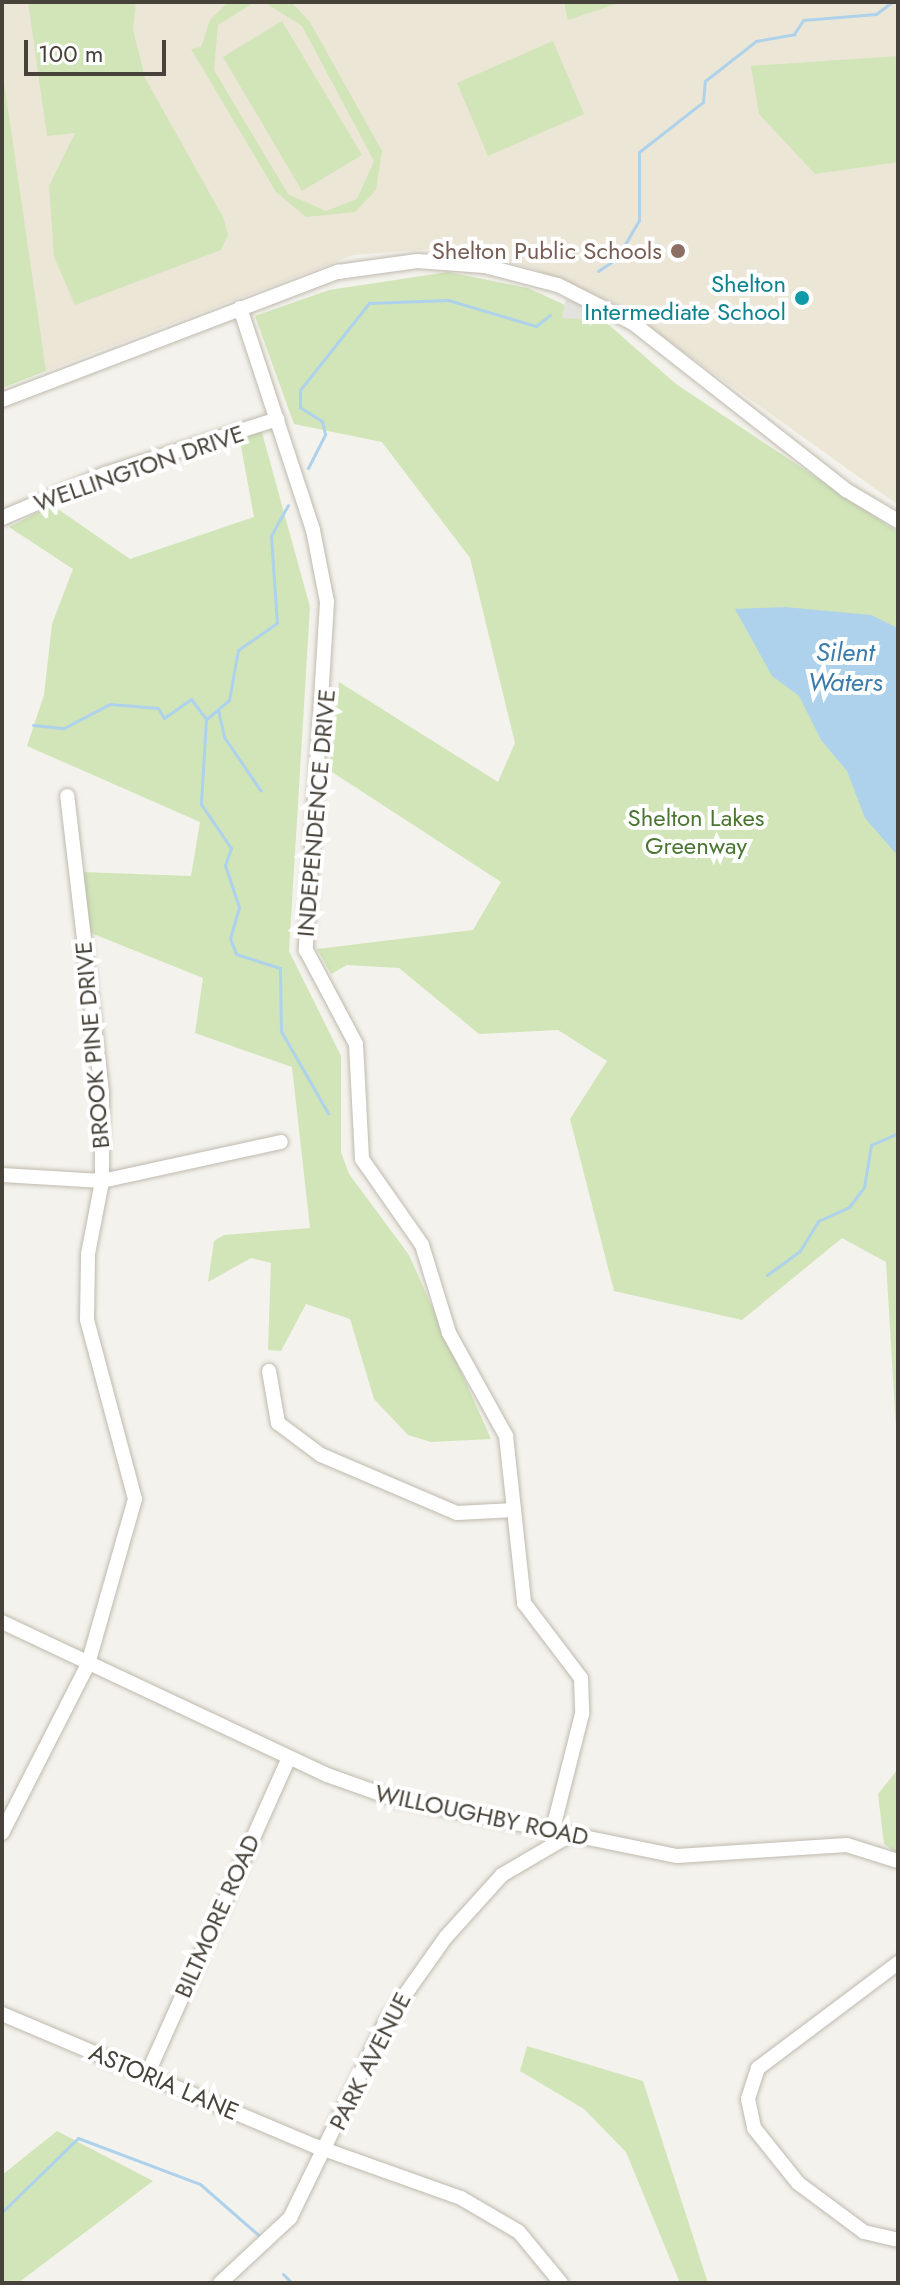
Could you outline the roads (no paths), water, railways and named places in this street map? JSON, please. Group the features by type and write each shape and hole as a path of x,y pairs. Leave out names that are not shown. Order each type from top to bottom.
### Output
{"street":[{"path":"2,400 311,280 393,262 463,263 540,279 633,323 846,490 898,521"},
{"name":"INDEPENDENCE DRIVE","path":"240,308 313,530 329,623 306,950 356,1044 362,1159 422,1245 449,1333 496,1410 510,1453 524,1603 575,1666 583,1688 548,1828"},
{"name":"WELLINGTON DRIVE","path":"2,518 105,474 277,419"},
{"name":"BROOK PINE DRIVE","path":"2,1833 88,1664 135,1499 87,1320 88,1254 102,1181 102,1092 67,796"},
{"path":"2,1175 102,1181 281,1142"},
{"path":"269,1371 278,1423 321,1455 457,1513 514,1510"},
{"name":"WILLOUGHBY ROAD","path":"2,1622 289,1758 392,1798 677,1856 847,1845 898,1861"},
{"name":"BILTMORE ROAD","path":"147,2075 289,1758"},
{"path":"539,1852 548,1828"},
{"name":"PARK AVENUE","path":"220,2283 282,2229 400,1998 484,1892 539,1852 572,1834"},
{"path":"898,1963 758,2068 748,2099 754,2128 798,2183 864,2232 898,2240"},
{"name":"ASTORIA LANE","path":"2,2014 325,2149 491,2213 519,2232 561,2283"}],"water":[{"name":"Silent Waters","path":"785,607 871,615 898,628 898,856 865,818 847,771 821,740 799,696 772,676 735,609"}],"waterway":[{"path":"598,271 617,258 639,220 639,152 703,102 705,81 756,41 794,34 803,20 876,14 892,2"},
{"path":"308,468 325,434 322,421 300,407 300,390 369,303 448,300 536,326 550,315"},
{"path":"288,505 271,536 277,623 238,650 229,700 206,719 201,804 231,848 225,865 239,907 230,938 236,954 280,968 281,1031 328,1113"},
{"path":"33,725 64,728 110,704 158,708 164,718 191,699 206,719"},
{"path":"218,710 224,737 261,791"},
{"path":"767,1275 799,1252 818,1221 849,1207 864,1187 871,1145 898,1133"},
{"path":"2,2212 78,2138 200,2184 262,2238"},
{"path":"283,2274 292,2283"}],"place":[{"name":"Shelton Public Schools","path":"678,251"},
{"name":"Shelton Intermediate School","path":"802,298"}],"park label":[{"name":"Shelton Lakes Greenway","path":"696,832"}]}
